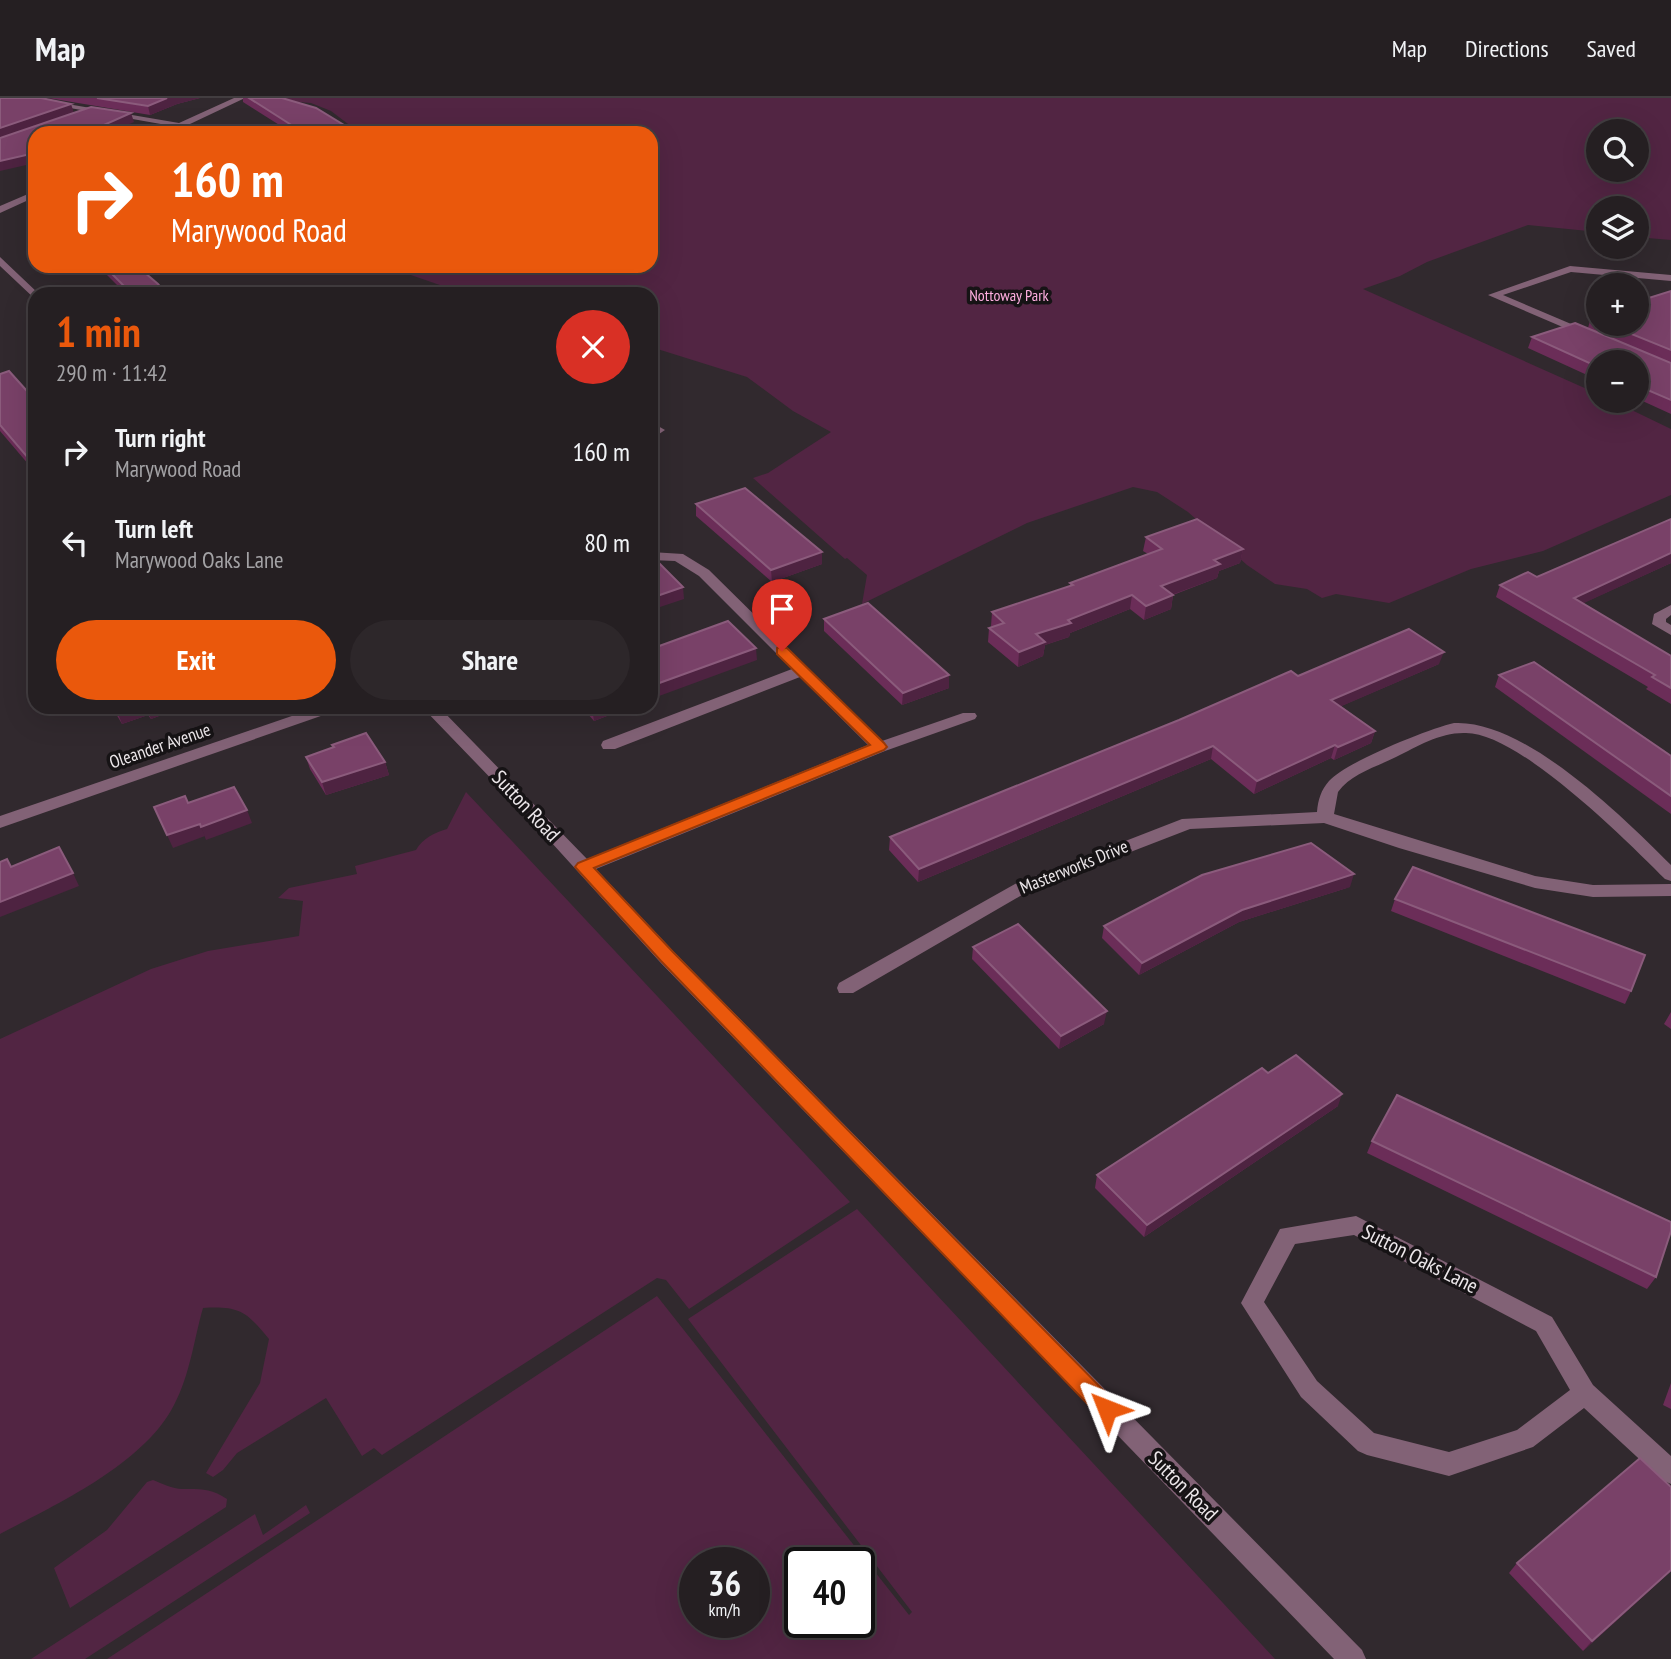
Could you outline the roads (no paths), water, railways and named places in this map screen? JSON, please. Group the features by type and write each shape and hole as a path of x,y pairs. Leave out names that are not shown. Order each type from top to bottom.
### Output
{"street":[{"path":"17,98 186,126"},
{"path":"180,125 241,98"},
{"path":"68,120 93,111"},
{"path":"0,210 28,197"},
{"path":"0,260 28,289"},
{"path":"1592,337 1493,295 1570,269 1671,278"},
{"path":"658,556 678,557 704,573 879,747"},
{"path":"1671,609 1659,617 1659,624 1671,631"},
{"path":"609,745 802,671"},
{"name":"Oleander Avenue","path":"0,822 312,714"},
{"name":"Sutton Road","path":"437,714 984,1284 1353,1659"},
{"path":"583,867 879,747 969,716"},
{"path":"1325,817 1329,791 1343,777 1434,732 1481,729 1508,740 1536,759 1648,851 1671,875"},
{"name":"Masterworks Drive","path":"846,988 1021,888 1188,823 1325,817 1405,844 1535,882 1593,891 1671,890"},
{"name":"Sutton Oaks Lane","path":"1585,1393 1524,1440 1449,1464 1367,1443 1309,1389 1252,1303 1288,1236 1356,1226 1544,1324 1585,1393 1671,1472"}],"park label":[{"name":"Nottoway Park","path":"1009,295"}]}
